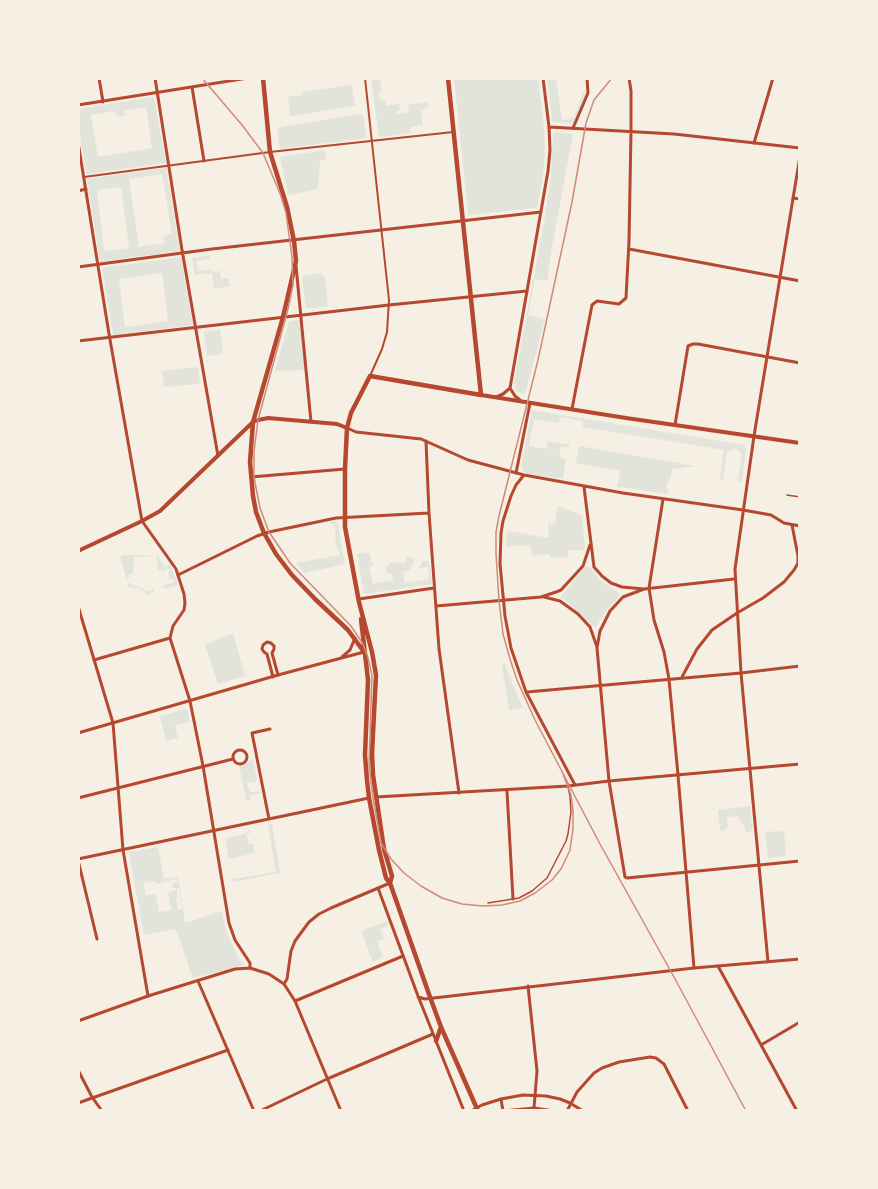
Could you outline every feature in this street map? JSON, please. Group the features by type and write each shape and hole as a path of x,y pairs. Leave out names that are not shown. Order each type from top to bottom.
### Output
{"highway":[{"path":"263,78 270,152 282,189 294,241 296,265 253,422 250,477 256,512 264,534 276,554 292,574 355,638 364,652"},
{"path":"390,883 392,876 384,849 372,753 376,675 359,600 345,518 346,428 370,376 481,395 448,78"},
{"path":"359,600 367,670 365,755 369,798 381,859 441,1027 478,1109"},
{"path":"436,1041 441,1027"}],"main road":[{"path":"481,395 800,443"},
{"path":"78,551 151,517 168,504 253,422 268,418 337,424 346,428"}],"street":[{"path":"99,78 103,102"},
{"path":"155,78 218,456"},
{"path":"78,105 248,78"},
{"path":"365,78 389,304 387,332 370,376"},
{"path":"494,397 510,388 549,171 549,127 543,78"},
{"path":"573,128 588,93 587,78"},
{"path":"572,409 592,305 597,302 618,304 626,298 631,131 629,78"},
{"path":"754,143 773,78"},
{"path":"192,87 204,161"},
{"path":"549,127 631,131 800,148"},
{"path":"84,177 270,152 453,132"},
{"path":"78,142 142,521 172,561 184,594 185,606 182,615 173,626 170,638 190,701 229,923 235,940 250,963 250,968"},
{"path":"768,962 734,579 754,436 800,156"},
{"path":"78,190 86,189"},
{"path":"793,198 800,199"},
{"path":"78,267 542,212"},
{"path":"629,249 800,281"},
{"path":"296,265 311,422"},
{"path":"78,341 389,304 527,291"},
{"path":"675,425 690,345 698,344 800,363"},
{"path":"510,388 522,402"},
{"path":"516,473 530,403"},
{"path":"346,428 356,432 426,441 468,460 524,475 584,487 771,515 784,523 800,526"},
{"path":"426,441 441,672 459,793"},
{"path":"250,477 345,469"},
{"path":"524,475 516,485 503,521 500,546 503,600 511,648 526,692 575,785"},
{"path":"584,487 594,567"},
{"path":"663,499 649,588 654,620 664,652 669,679 694,968"},
{"path":"178,575 264,534 336,518 429,513"},
{"path":"681,678 707,634 736,613 763,598 784,582 794,570 799,557 792,525"},
{"path":"560,601 561,590 583,565 591,543"},
{"path":"583,565 594,567 605,579 622,587 649,588 734,579"},
{"path":"622,587 623,597"},
{"path":"359,600 435,588"},
{"path":"597,648 602,626 610,611 623,597 644,588"},
{"path":"436,606 541,597 561,590"},
{"path":"541,597 560,601 578,614 590,627 597,648 609,781 624,875 627,878 800,861"},
{"path":"78,606 113,723 123,850 148,996"},
{"path":"590,627 602,626"},
{"path":"94,660 170,638"},
{"path":"341,658 350,650 355,638"},
{"path":"273,677 267,654 262,649 267,642 274,646 272,652 278,675"},
{"path":"267,654 272,652"},
{"path":"78,733 364,652"},
{"path":"526,692 800,666"},
{"path":"269,819 252,733 270,729"},
{"path":"237,751 242,751 246,755 241,764 233,759 237,751"},
{"path":"78,798 233,759"},
{"path":"376,798 568,786 800,764"},
{"path":"507,790 513,899"},
{"path":"96,939 78,860 369,798"},
{"path":"284,984 295,941 309,922 327,910 390,883"},
{"path":"378,888 418,997 464,1111"},
{"path":"295,1001 403,956"},
{"path":"418,997 425,999 694,968 800,959"},
{"path":"718,966 797,1111"},
{"path":"78,1021 227,971 250,968 270,974 284,984 295,1001 341,1111"},
{"path":"198,981 254,1111"},
{"path":"528,986 537,1071 534,1108"},
{"path":"761,1045 800,1022"},
{"path":"260,1111 327,1079 433,1034"},
{"path":"78,1102 228,1050"},
{"path":"567,1111 577,1092 602,1068 645,1057 656,1058 664,1064 688,1111"},
{"path":"78,1070 102,1111"},
{"path":"471,1111 501,1099 523,1095 560,1099 583,1111"},
{"path":"501,1099 503,1111 534,1108 554,1111"}],"lane":[{"path":"787,495 800,497"},
{"path":"488,903 526,895 543,882 568,834 571,812 568,786"}],"shaded area":[{"path":"371,78 380,78 382,91 379,92 380,100 385,99 386,106 404,103 399,105 400,111 397,111 397,114 409,112 408,105 428,102 428,108 421,111 423,125 410,127 411,133 379,137"},
{"path":"454,78 538,78 545,154 537,208 469,215"},
{"path":"547,78 556,78 562,120 574,118 583,93 587,93 573,124 552,120"},
{"path":"352,85 355,106 290,116 288,97 302,95 302,92"},
{"path":"154,97 166,163 86,174 78,109","holes":["146,107 152,148 98,157 91,115 115,111 117,117 125,116 124,111"]},
{"path":"360,114 363,116 367,138 280,149 277,129 281,127"},
{"path":"553,132 573,134 547,281 535,279 528,315 545,319 525,395 516,391 514,382 544,222 551,174"},
{"path":"325,150 326,160 320,161 318,189 288,195 280,157"},
{"path":"166,168 180,251 100,262 87,179","holes":["162,174 172,234 163,236 164,243 139,247 129,179","121,187 129,248 104,251 97,190"]},
{"path":"210,255 210,259 196,261 198,271 211,269 212,272 220,271 221,279 229,278 230,286 214,289 212,273 195,275 192,258"},
{"path":"181,257 193,325 113,335 102,268","holes":["162,273 168,321 125,327 119,279"]},
{"path":"322,273 322,276 325,276 328,306 306,309 302,276"},
{"path":"300,320 305,370 275,371 289,321"},
{"path":"220,329 223,354 207,356 204,332"},
{"path":"198,367 200,384 164,387 162,371"},
{"path":"532,410 744,445 746,448 742,481 738,481 742,453 739,450 727,451 723,480 720,479 724,450 583,427 583,421 560,417 559,423 534,419 529,446 546,449 548,441 570,445 569,447 561,446 559,457 566,459 563,479 527,474 521,467"},
{"path":"579,446 695,466 672,469 666,487 668,494 617,488 620,471 576,463"},
{"path":"557,506 582,515 585,550 568,550 568,558 550,557 550,554 532,556 530,545 505,547 508,531 549,538 548,523 555,524"},
{"path":"330,522 338,523 345,564 304,573 296,563 340,555 337,550 334,524"},
{"path":"369,552 373,566 369,567 373,584 393,580 392,574 388,574 385,567 389,566 389,563 406,562 406,557 412,557 415,561 410,570 403,572 405,583 429,579 428,567 418,569 423,561 429,561 432,584 364,594 357,554"},
{"path":"137,555 133,559 133,574 129,574 127,581 120,556"},
{"path":"156,555 165,567 170,564 178,585 164,589 163,585 174,583 174,579 169,579 170,570 168,568 165,571 158,570"},
{"path":"587,566 599,579 620,593 596,627 561,597"},
{"path":"127,582 150,592 153,589 154,592 146,595 144,590 129,588"},
{"path":"233,633 245,676 218,684 205,645"},
{"path":"505,664 523,708 509,710 502,665"},
{"path":"185,709 188,711 190,722 175,725 178,738 166,741 160,716"},
{"path":"253,758 257,781 247,783 250,792 259,791 260,794 249,796 250,800 246,800 239,765 246,764"},
{"path":"750,806 753,831 746,832 739,816 727,817 728,827 720,831 718,810"},
{"path":"272,824 280,873 233,882 225,838 245,834 250,828 250,833 247,834 248,844 253,844 255,853 229,859 233,879 276,872 268,825"},
{"path":"784,831 786,856 768,858 765,832"},
{"path":"158,847 164,879 178,877 185,923 222,911 231,942 238,958 245,965 193,978 176,929 144,935 129,852","holes":["177,879 178,882 172,883 173,888 179,888 182,909 178,910 177,889 168,893 171,910 159,912 156,896 154,894 146,896 143,883 155,881 156,884"]},
{"path":"387,921 389,925 380,929 384,939 377,942 383,957 373,962 361,931"}],"railway":[{"path":"202,78 263,153 286,213 293,285 258,420 254,451 254,477 260,508 269,532 290,563 351,626 363,644 368,658 372,675 369,765 381,843 404,873 442,898 462,904 483,906 520,901 552,880 561,869 570,850 573,810 571,795 563,774"},
{"path":"612,78 594,100 586,123 572,202 538,360 499,516 496,554 503,634 517,680 535,720 746,1111"}]}
